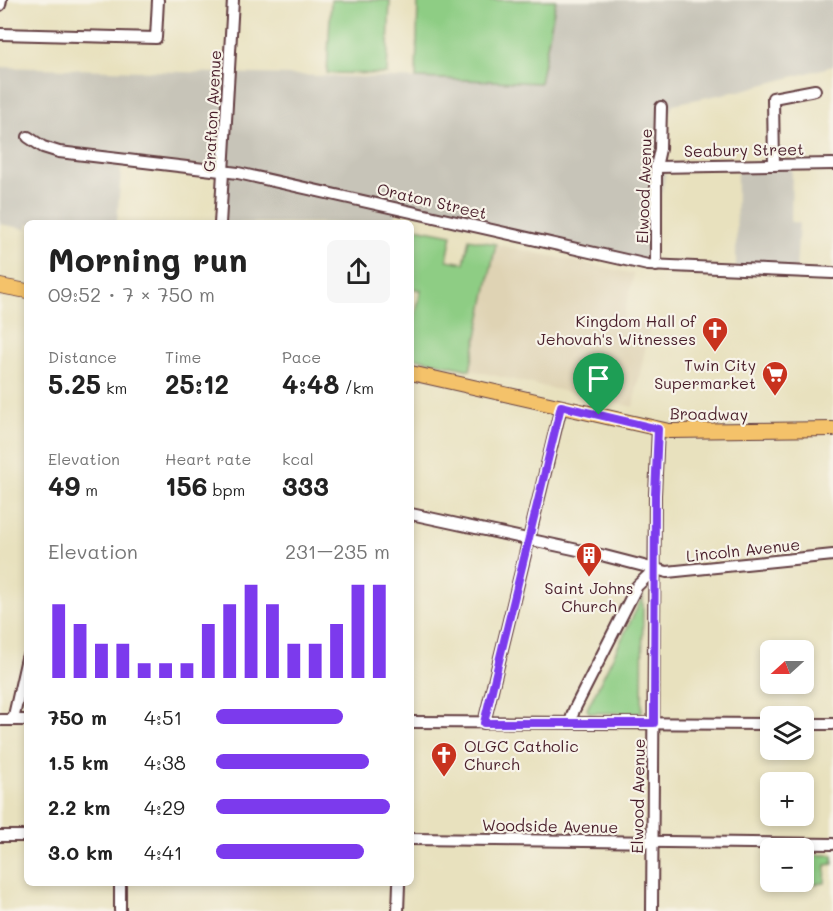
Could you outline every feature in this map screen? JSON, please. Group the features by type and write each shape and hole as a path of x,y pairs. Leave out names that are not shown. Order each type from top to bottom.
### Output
{"main road":[{"path":"0,286 24,290"},
{"name":"Broadway","path":"414,374 679,432 833,429"}],"street":[{"path":"0,5 1,0"},
{"path":"0,34 156,38 158,0"},
{"name":"Grafton Avenue","path":"220,220 233,0"},
{"path":"774,165 773,98 815,90"},
{"name":"Elwood Avenue","path":"656,266 656,167 660,149 661,107"},
{"name":"Oraton Street","path":"28,137 43,147 59,152 224,170 656,266 833,273"},
{"name":"Seabury Street","path":"656,167 833,164"},
{"path":"484,723 561,406"},
{"name":"Elwood Avenue","path":"652,911 658,429"},
{"name":"Lincoln Avenue","path":"414,515 677,572 833,555"},
{"path":"570,723 572,714 637,586 655,569"},
{"path":"13,720 24,671"},
{"path":"0,720 24,720"},
{"path":"414,722 760,724"},
{"path":"814,724 833,724"},
{"path":"0,836 24,836"},
{"name":"Woodside Avenue","path":"414,840 833,844"},
{"path":"120,886 120,911"},
{"path":"398,911 399,886"}],"shaded area":[{"path":"556,0 833,0 833,66 743,90 673,104 659,137 667,165 647,263 397,210 395,220 221,220 224,169 122,157 117,220 24,220 24,228 0,224 0,67 540,82"},
{"path":"737,167 792,167 791,222 799,223 796,269 736,268"},
{"path":"495,244 634,274 623,319 650,325 633,407 470,370"}],"green space":[{"path":"331,0 390,0 387,74 327,73"},
{"path":"418,0 556,0 540,83 416,78"},
{"path":"414,228 452,235 447,260 464,263 469,239 496,244 470,370 414,358 414,321 421,290 414,289"},
{"path":"643,596 642,713 589,713 587,709"},
{"path":"814,855 833,855 833,864 826,865 825,883 814,884"}],"place":[{"name":"Kingdom Hall of Jehovah's Witnesses","path":"715,353"},
{"name":"Twin City Supermarket","path":"775,397"},
{"name":"Saint Johns Church","path":"589,578"},
{"name":"OLGC Catholic Church","path":"444,778"}],"route":[{"path":"561,406 599,415 658,429 655,495 654,723 484,723 561,406"}]}
